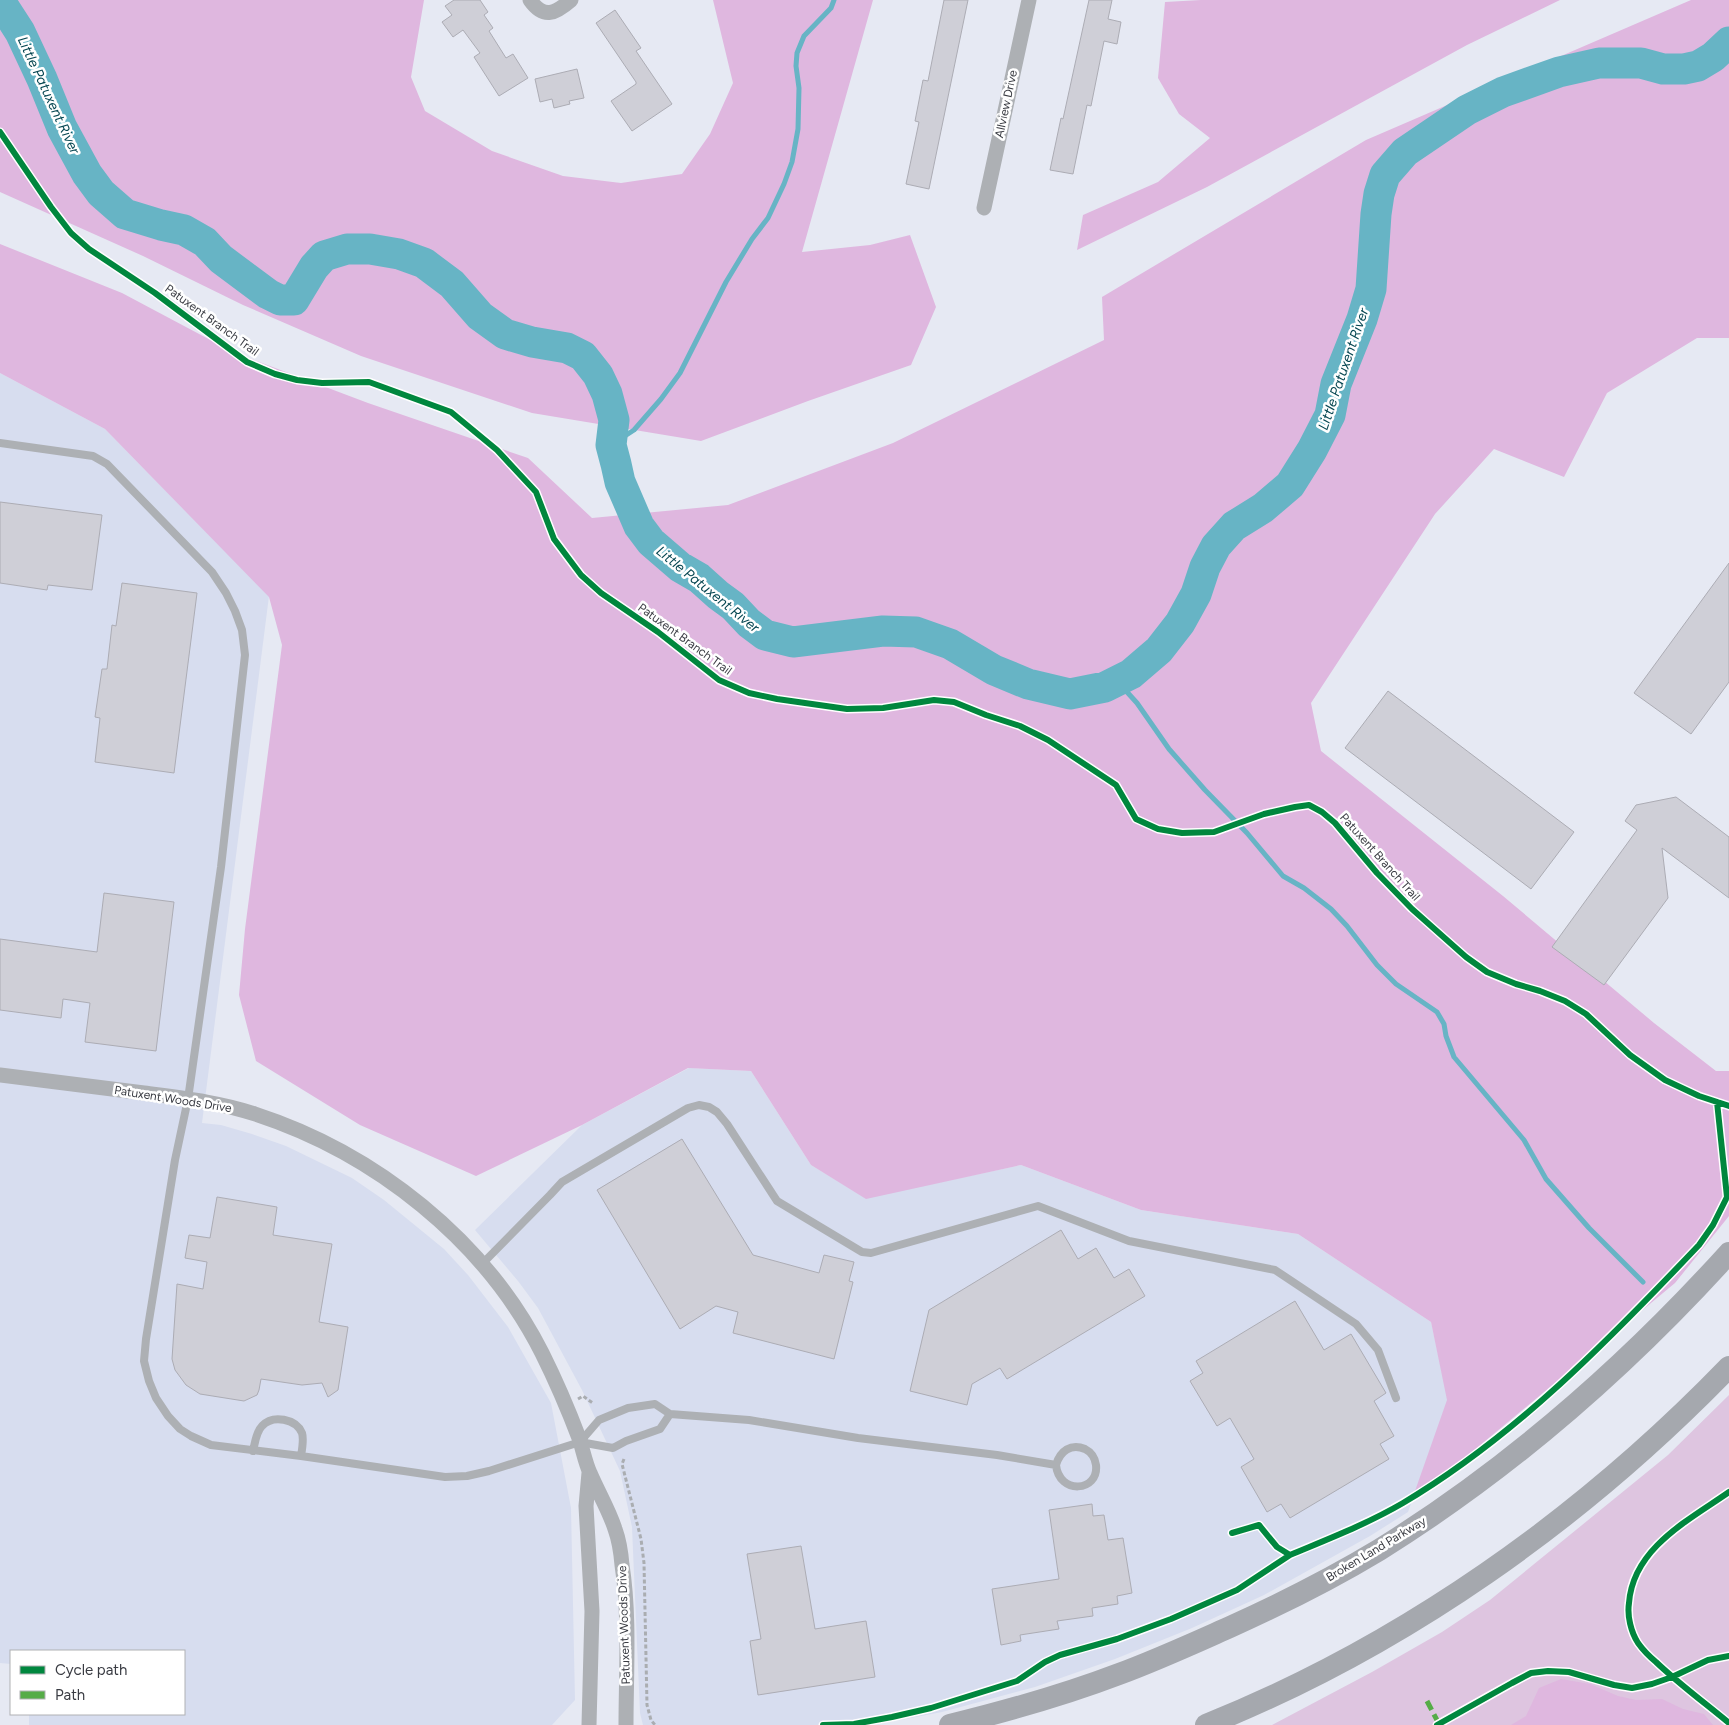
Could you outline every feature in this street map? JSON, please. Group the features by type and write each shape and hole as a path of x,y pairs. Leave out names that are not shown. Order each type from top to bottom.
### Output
{"main road":[{"name":"Broken Land Parkway","path":"950,1725 1039,1702 1120,1674 1268,1610 1378,1550 1482,1479 1546,1429 1614,1368 1729,1253"},
{"path":"1206,1725 1294,1686 1356,1653 1414,1620 1529,1543 1589,1496 1651,1443 1729,1367"}],"street":[{"path":"530,0 541,11 550,12 558,11 571,0"},
{"name":"Allview Drive","path":"984,208 1029,0"},
{"name":"Patuxent Woods Drive","path":"0,1075 188,1099 230,1106 257,1114 333,1146 362,1164 428,1212 457,1238 482,1264 505,1293 522,1316 542,1352 566,1404 589,1472 616,1530 622,1566 626,1616 626,1725"},
{"name":"Patuxent Woods Drive","path":"589,1472 586,1506 592,1611 589,1725"}],"lane":[{"path":"0,443 93,456 107,464 212,572 226,593 242,630 245,655 221,867 188,1099 174,1169 144,1361 156,1398 168,1416 191,1436 211,1445 445,1477 467,1476 490,1471 580,1442 613,1448 660,1428 670,1414"},
{"path":"482,1264 562,1182 688,1108 699,1105 709,1107 717,1112 727,1124 777,1201 862,1252 871,1253 1038,1206 1129,1241 1275,1270 1356,1324 1378,1350 1396,1398"},
{"path":"580,1442 599,1420 628,1408 655,1404 670,1414 749,1420 858,1438 997,1455 1056,1465"},
{"path":"253,1451 260,1427 272,1419 280,1419 292,1423 303,1434 301,1456"},
{"path":"1078,1447 1087,1450 1093,1456 1096,1462 1096,1469 1094,1476 1089,1482 1073,1487 1066,1484 1059,1477 1056,1465 1062,1453 1069,1448 1078,1447"}],"path":[{"path":"1232,1532 1259,1525 1276,1547 1290,1555 1369,1522 1434,1482 1507,1428 1582,1364 1699,1245 1713,1225 1729,1193"},
{"path":"624,1459 622,1464 624,1470"},
{"path":"1729,1492 1693,1516 1656,1546 1634,1580 1629,1595 1628,1612 1638,1643 1672,1678 1729,1723"},
{"path":"1437,1725 1532,1673 1548,1671 1569,1672 1614,1686 1632,1688 1672,1678 1708,1660 1729,1656"}],"shaded area":[{"path":"0,0 424,0 411,77 425,111 492,151 563,176 621,183 682,174 710,134 733,83 713,0 873,0 802,252 870,245 910,235 936,307 911,365 701,441 532,413 361,356 243,305 143,256 0,192"},
{"path":"1201,0 1560,0 1467,45 1207,187 1077,250 1083,215 1158,182 1210,138 1179,114 1158,78 1165,2"},
{"path":"1691,0 1729,0 1729,338 1697,338 1607,393 1564,477 1494,449 1435,514 1311,703 1321,751 1503,896 1654,1023 1716,1071 1729,1071 1729,1216 1675,1283 1454,1467 1415,1491 1447,1400 1431,1322 1298,1234 1141,1210 1021,1165 866,1199 811,1165 751,1071 688,1068 582,1125 476,1176 360,1125 256,1061 239,995 245,929 282,645 269,597 105,429 0,373 0,244 122,293 233,352 368,403 528,458 592,518 728,505 893,443 1104,340 1102,297 1366,140"},
{"path":"0,373 105,429 269,596 202,1123 221,1125 286,1146 352,1178 384,1200 444,1249 468,1275 508,1327 551,1403 571,1508 575,1700 552,1725 29,1725 29,1715 185,1715 185,1650 10,1650 10,1664 0,1663"},
{"path":"689,1068 751,1071 811,1165 866,1198 1021,1165 1141,1210 1298,1234 1431,1322 1448,1400 1408,1512 1370,1536 1264,1595 1192,1628 1115,1659 1035,1687 942,1712 874,1725 643,1725 640,1713 632,1527 620,1471 582,1390 538,1308 475,1230 582,1125"},
{"path":"1729,1395 1729,1725 1272,1725 1442,1632 1490,1600 1668,1455"},
{"path":"1561,1679 1590,1684 1618,1696 1636,1700 1662,1699 1683,1709 1704,1714 1713,1725 1511,1725 1526,1716 1539,1688"}],"building":[{"path":"454,0 480,0 488,12 484,15 493,28 489,31 506,58 513,54 528,78 499,96 474,57 480,53 463,30 453,37 442,22 452,15 445,6"},
{"path":"944,0 968,0 929,189 906,184 919,122 915,121 923,80 928,81"},
{"path":"1089,0 1112,0 1108,19 1121,22 1117,44 1104,41 1091,106 1087,105 1073,174 1050,170"},
{"path":"615,10 641,48 636,51 672,104 632,131 611,101 636,84 636,82 596,23"},
{"path":"577,69 584,98 569,101 570,104 554,108 552,99 540,102 535,79"},
{"path":"0,502 102,515 92,590 48,585 47,590 0,583"},
{"path":"1729,563 1729,682 1691,734 1634,693"},
{"path":"122,583 197,593 174,773 95,762 100,718 95,717 102,669 107,669 112,625 116,626"},
{"path":"1388,691 1574,832 1531,889 1345,748"},
{"path":"1676,797 1729,837 1729,898 1662,848 1668,898 1604,985 1552,947 1637,830 1625,821 1636,805"},
{"path":"104,893 174,902 156,1051 85,1042 90,1003 63,999 61,1018 0,1010 0,939 97,952"},
{"path":"682,1139 753,1255 819,1273 824,1255 854,1262 849,1281 853,1282 834,1359 733,1333 738,1312 716,1306 680,1329 597,1190"},
{"path":"217,1197 277,1207 273,1235 332,1244 319,1322 348,1327 338,1390 328,1397 322,1383 302,1385 261,1379 257,1395 244,1401 200,1394 186,1385 175,1370 172,1359 177,1284 203,1289 207,1262 185,1258 189,1235 210,1238"},
{"path":"1061,1230 1078,1259 1096,1248 1114,1278 1129,1269 1145,1296 1007,1379 1000,1368 972,1384 967,1405 910,1391 929,1310"},
{"path":"1295,1301 1324,1350 1351,1334 1386,1393 1374,1401 1394,1436 1380,1444 1389,1459 1290,1518 1281,1504 1267,1512 1241,1467 1254,1459 1230,1418 1217,1426 1190,1381 1203,1373 1196,1361"},
{"path":"1092,1504 1093,1516 1104,1515 1108,1540 1123,1538 1132,1593 1117,1596 1118,1604 1092,1608 1093,1616 1057,1621 1059,1629 1020,1635 1021,1641 1001,1645 992,1589 1059,1579 1049,1510"},
{"path":"801,1546 815,1629 866,1621 875,1677 758,1695 750,1641 761,1639 747,1554"}],"waterway":[{"path":"611,445 634,430 661,399 680,373 726,282 752,239 768,218 792,162 798,129 799,88 796,66 797,53 804,36 831,8 834,0"},
{"name":"Little Patuxent River","path":"0,1 20,32 62,128 87,174 101,193 125,214 184,230 205,242 221,259 268,294 280,300 294,300 314,267 324,256 347,249 370,249 399,254 424,263 452,284 480,316 505,334 532,342 567,348 583,356 598,375 607,394 614,420 611,445 620,482 639,526 651,542 680,567 699,578 765,635 793,642 883,631 916,632 950,644 994,670 1028,684 1070,694 1105,687 1131,674 1159,650 1180,623 1196,594 1205,567 1216,546 1234,526 1263,508 1290,485 1312,450 1330,415 1336,384 1362,319 1371,289 1379,194 1385,175 1405,152 1467,110 1503,92 1559,72 1599,63 1641,63 1663,69 1684,69 1698,66 1713,57 1729,42"},
{"path":"1117,681 1137,703 1169,749 1205,790 1247,833 1283,876 1304,888 1331,909 1347,926 1377,965 1396,984 1437,1012 1444,1024 1446,1036 1454,1057 1524,1140 1546,1179 1589,1228 1643,1282"}],"marked path":[{"path":"1427,1701 1439,1724"}],"cycle path":[{"name":"Patuxent Branch Trail","path":"0,132 71,233 89,249 155,293 247,362 275,374 297,380 322,383 369,382 451,412 497,450 536,492 554,539 581,575 601,593 658,632 719,680 749,693 847,709 883,708 934,700 954,702 1020,726 1048,740 1116,785 1136,819 1158,829 1182,833 1214,832 1264,814 1309,805 1322,812 1335,823 1377,873 1412,909 1466,957 1487,972 1565,1001 1586,1014 1630,1055 1665,1080 1699,1096 1729,1106"},
{"path":"1717,1102 1727,1197"},
{"path":"1232,1533 1259,1525 1277,1547 1290,1555 1376,1518 1444,1477 1523,1417 1596,1351 1699,1245 1713,1225 1729,1193"},
{"path":"1729,1492 1681,1525 1652,1551 1641,1566 1633,1584 1629,1603 1629,1618 1632,1629 1642,1648 1674,1678 1729,1723"},
{"path":"823,1725 854,1724 892,1717 931,1708 1017,1681 1045,1662 1060,1655 1117,1639 1171,1619 1237,1590 1290,1555"},
{"path":"1437,1725 1531,1673 1548,1671 1569,1672 1614,1685 1632,1688 1672,1677 1708,1660 1729,1656"}]}
